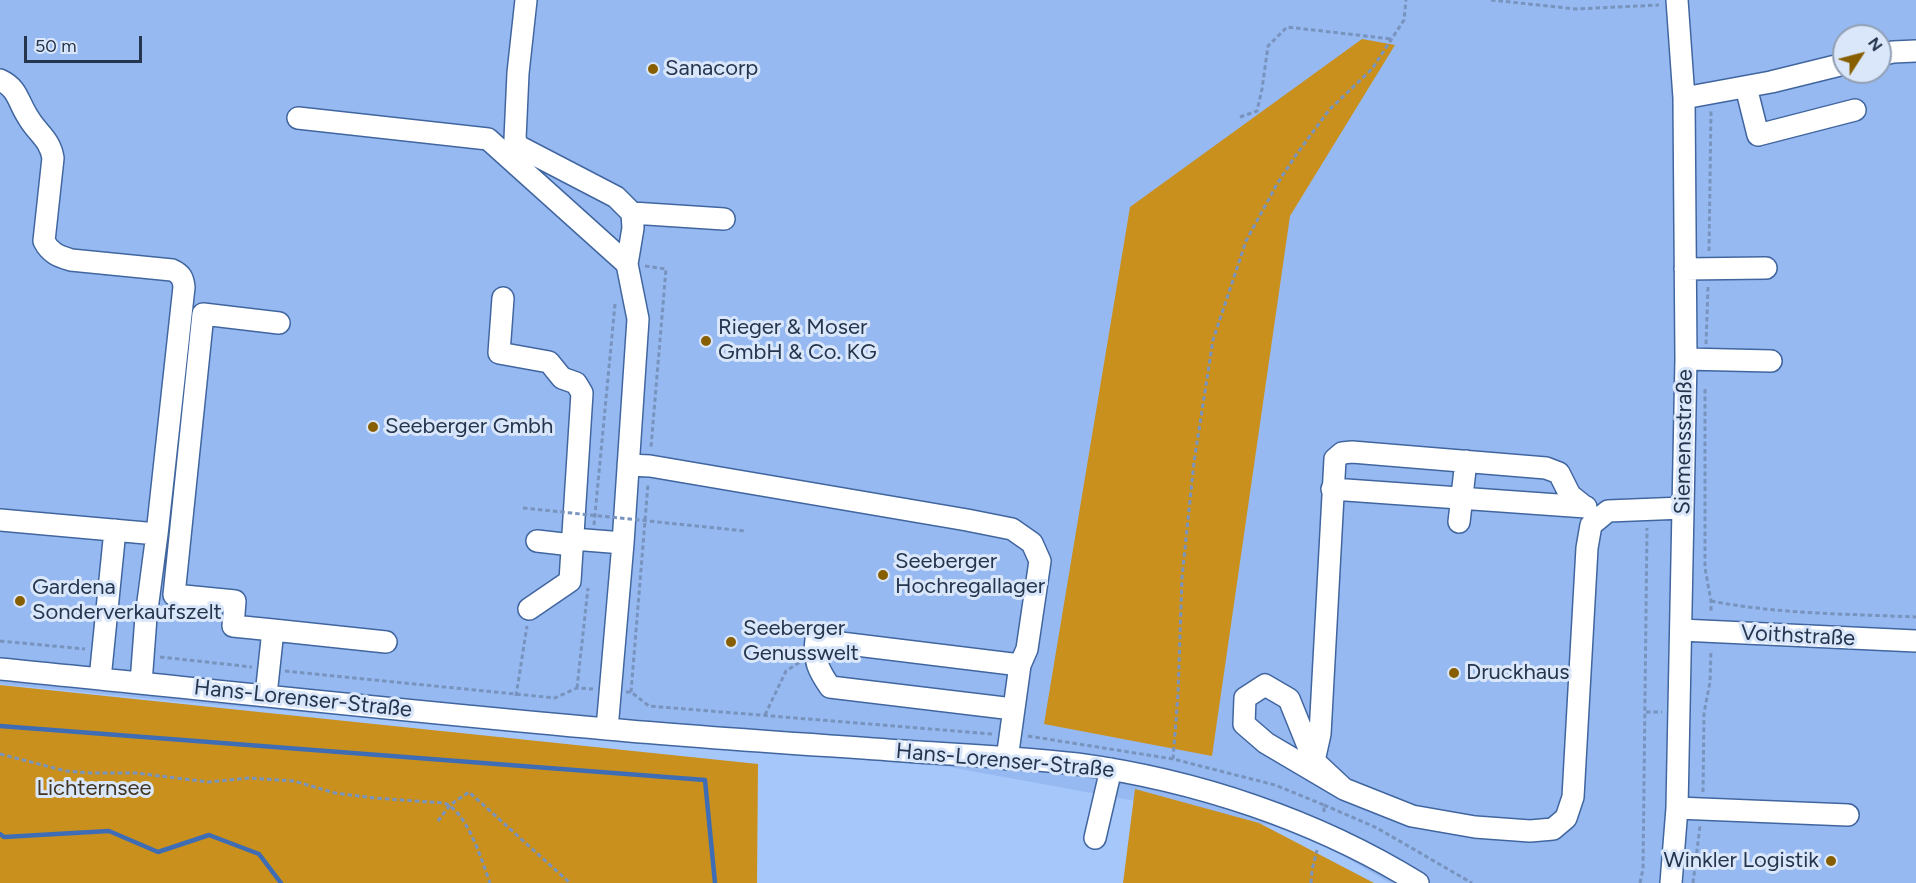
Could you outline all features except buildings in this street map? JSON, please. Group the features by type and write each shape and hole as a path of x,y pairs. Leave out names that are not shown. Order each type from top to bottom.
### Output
{"street":[{"path":"526,0 516,117 515,139 518,146 616,197 632,213 633,228 627,264 638,319 623,543 607,729"},
{"name":"Siemensstraße","path":"1671,883 1677,808 1683,508 1696,359 1685,269 1684,98 1678,5"},
{"path":"1892,52 1916,51"},
{"path":"1684,98 1746,87 1832,67"},
{"path":"0,80 9,84 16,91 28,118 52,148 53,158 44,241 49,250 71,260 172,270 179,273 183,280 141,683"},
{"path":"1746,87 1758,135 1855,110"},
{"path":"298,118 488,139 627,264"},
{"path":"632,213 724,219"},
{"path":"1685,269 1766,268"},
{"path":"503,298 499,353 549,362 562,378 576,383 582,393 570,581 529,609"},
{"path":"279,323 203,314 174,595 235,601 233,626 386,642"},
{"path":"1696,359 1771,361"},
{"path":"1314,761 1320,734 1335,459 1342,453 1546,468 1559,472 1570,495 1585,507"},
{"path":"1459,522 1466,461"},
{"path":"628,465 662,468 1012,529 1032,543 1040,561 1027,649 1020,665 1007,759"},
{"path":"1332,489 1585,507 1608,511 1683,508"},
{"path":"1344,789 1314,761 1289,699 1265,685 1245,698 1244,724 1266,743 1344,789 1412,816 1475,827 1530,831 1553,828 1566,818 1573,797 1587,548 1591,525 1608,511"},
{"path":"0,520 157,534"},
{"path":"100,679 115,530"},
{"path":"537,542 623,543"},
{"path":"266,695 273,630"},
{"name":"Voithstraße","path":"1681,630 1916,641"},
{"path":"1013,709 830,687 817,667 814,653 816,639 1020,665"},
{"name":"Hans-Lorenser-Straße","path":"0,669 607,729 1075,764 1111,769 1211,793 1263,809 1322,833 1387,864 1418,883"},
{"path":"1095,838 1111,769"},
{"path":"1677,808 1848,815"}],"path":[{"path":"1173,759 1182,577 1194,462 1213,340 1246,241 1277,184 1329,110 1372,69 1404,20 1406,0"},
{"path":"1491,0 1576,9 1678,5"},
{"path":"1240,117 1257,111 1268,46 1287,27 1392,39"},
{"path":"1693,883 1702,809 1704,713 1710,682 1711,601 1705,568 1696,359 1709,268 1711,94"},
{"path":"523,508 745,531"},
{"path":"1640,883 1643,869 1647,510"},
{"path":"1711,601 1822,613 1916,617"},
{"path":"516,696 529,609"},
{"path":"0,641 102,651"},
{"path":"765,715 786,672 814,653"},
{"path":"143,656 516,696 555,698 577,688 611,690 631,692 650,706 1033,736 1173,759 1275,785 1324,805 1377,828 1472,883"},
{"path":"0,754 66,771 135,773 208,782 249,778 294,781 335,793 450,805 467,827 489,883"},
{"path":"438,821 450,805 469,792 570,883"},
{"path":"1311,883 1312,870 1322,833 1324,805"}],"shaded area":[{"path":"0,0 1916,0 1916,883 1390,883 1300,831 949,767 184,702 0,684"}],"green space":[{"path":"1362,39 1395,45 1290,216 1212,756 1044,724 1130,207"},
{"name":"Lichternsee","path":"0,685 758,764 757,883 0,883"},
{"path":"1135,789 1259,823 1374,883 1123,883"}],"waterway":[{"path":"0,726 705,780 715,883"},
{"path":"0,834 4,837 109,831 158,852 209,835 259,854 281,883"}],"place":[{"name":"Sanacorp","path":"653,69"},
{"name":"Rieger & Moser GmbH & Co. KG","path":"706,341"},
{"name":"Seeberger Gmbh","path":"373,427"},
{"name":"Seeberger Hochregallager","path":"883,575"},
{"name":"Gardena Sonderverkaufszelt","path":"20,601"},
{"name":"Seeberger Genusswelt","path":"731,642"},
{"name":"Druckhaus","path":"1454,673"},
{"name":"Winkler Logistik","path":"1831,861"}]}
